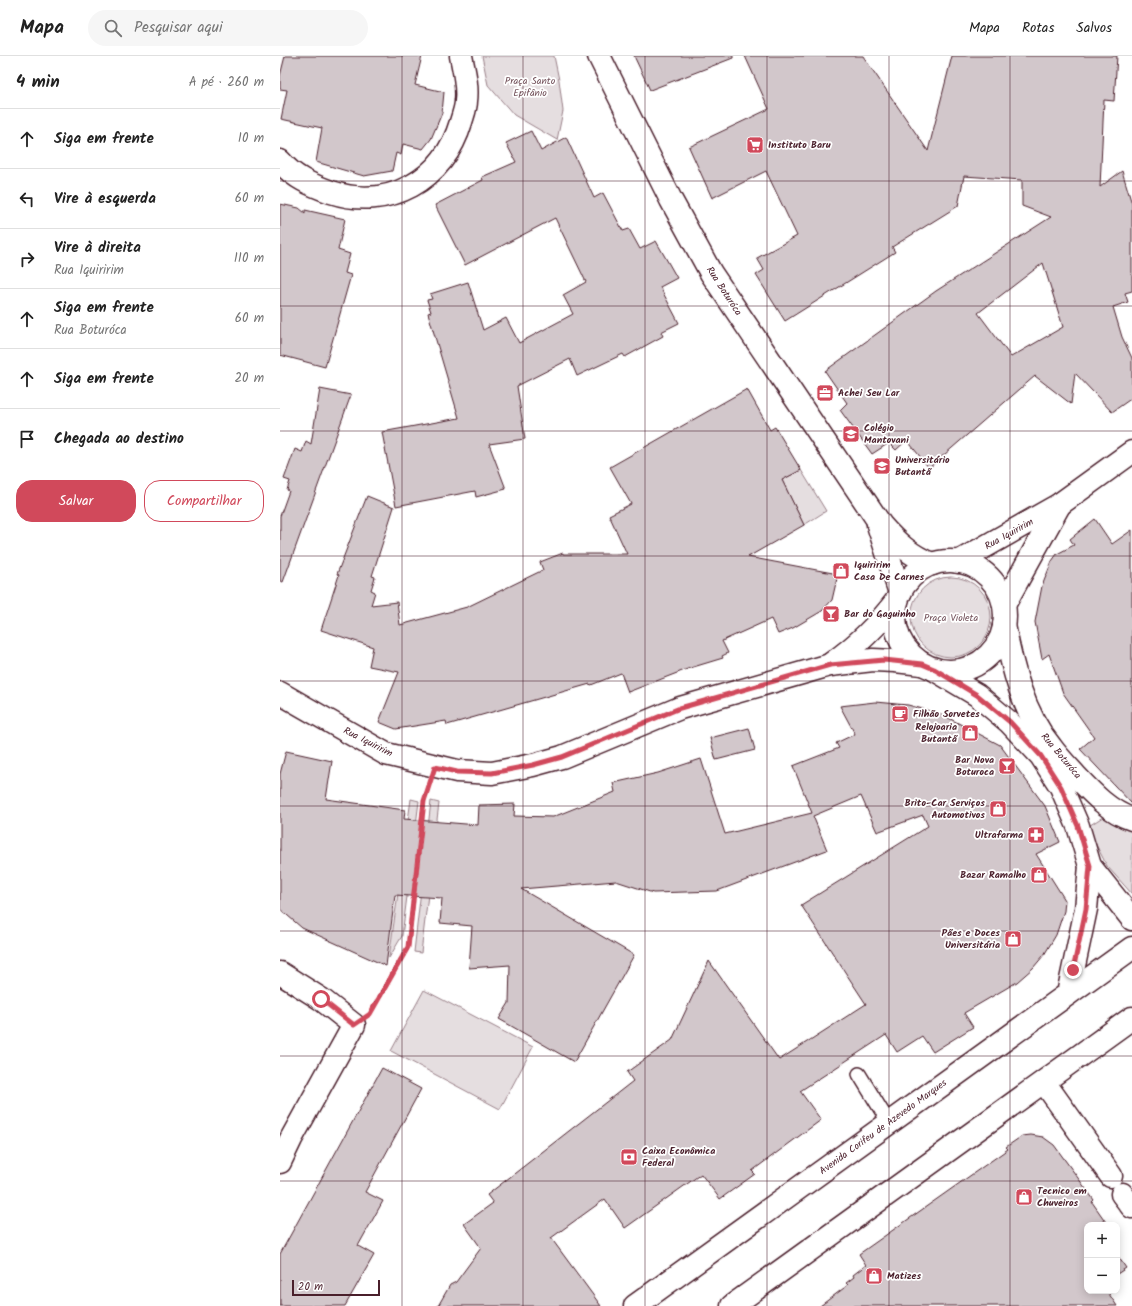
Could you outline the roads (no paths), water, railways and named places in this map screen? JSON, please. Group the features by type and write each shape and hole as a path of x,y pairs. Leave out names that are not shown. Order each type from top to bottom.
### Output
{"street":[{"path":"280,161 287,170 311,185 344,196 366,197 390,194 405,190 432,173 446,157 456,140 466,102 466,84 461,56"},
{"name":"Rua Boturóca","path":"599,56 671,200 711,273 871,512 885,529 905,548 918,559 932,564"},
{"name":"Rua Iquiririm","path":"958,562 1060,504 1132,452"},
{"name":"Rua Iquiririm","path":"1004,615 1060,504"},
{"name":"Rua Boturóca","path":"871,512 887,551 898,596"},
{"path":"945,561 958,562 974,567 988,576 997,589 1004,615 998,643 986,657 970,667 952,671 928,667 908,652 898,637 894,618 898,596 907,581 919,571 932,564 945,561"},
{"name":"Rua Iquiririm","path":"830,665 865,638 898,596"},
{"name":"Rua Boturóca","path":"1004,615 1011,661 1021,690 1038,728 1045,751 1078,826 1090,866 1132,919"},
{"name":"Rua Iquiririm","path":"280,693 386,754 457,772 492,773 533,765 562,757 680,708 830,665 884,660 928,667"},
{"name":"Rua Boturóca","path":"928,667 977,695 1045,751 1091,792 1120,815 1132,819"},
{"path":"1068,994 1086,909 1090,866"},
{"name":"Avenida Corifeu de Azevedo Marques","path":"635,1306 1132,948"},
{"path":"280,973 321,999 354,1025 291,1139 280,1162"},
{"path":"732,1306 1132,1018"},
{"path":"1044,1082 1122,1193"}],"lane":[{"path":"859,1074 890,1123"}],"place":[{"name":"Instituto Baru","path":"755,145"},
{"name":"Achei Seu Lar","path":"825,393"},
{"name":"Colégio Mantovani","path":"851,434"},
{"name":"Universitário Butantã","path":"882,466"},
{"name":"Iquiririm Casa De Carnes","path":"841,571"},
{"name":"Bar do Gaguinho","path":"831,614"},
{"name":"Filhão Sorvetes","path":"900,714"},
{"name":"Relojoaria Butantã","path":"970,733"},
{"name":"Bar Nova Boturoca","path":"1007,766"},
{"name":"Brito-Car Serviços Automotivos","path":"998,809"},
{"name":"Ultrafarma","path":"1036,835"},
{"name":"Bazar Ramalho","path":"1039,875"},
{"name":"Pães e Doces Universitária","path":"1013,939"},
{"name":"Caixa Econômica Federal","path":"629,1157"},
{"name":"Tecnico em Chuveiros","path":"1024,1197"},
{"name":"Matizes","path":"874,1276"}],"park label":[{"name":"Praça Santo Epifânio","path":"530,86"},
{"name":"Praça Violeta","path":"951,618"}]}
